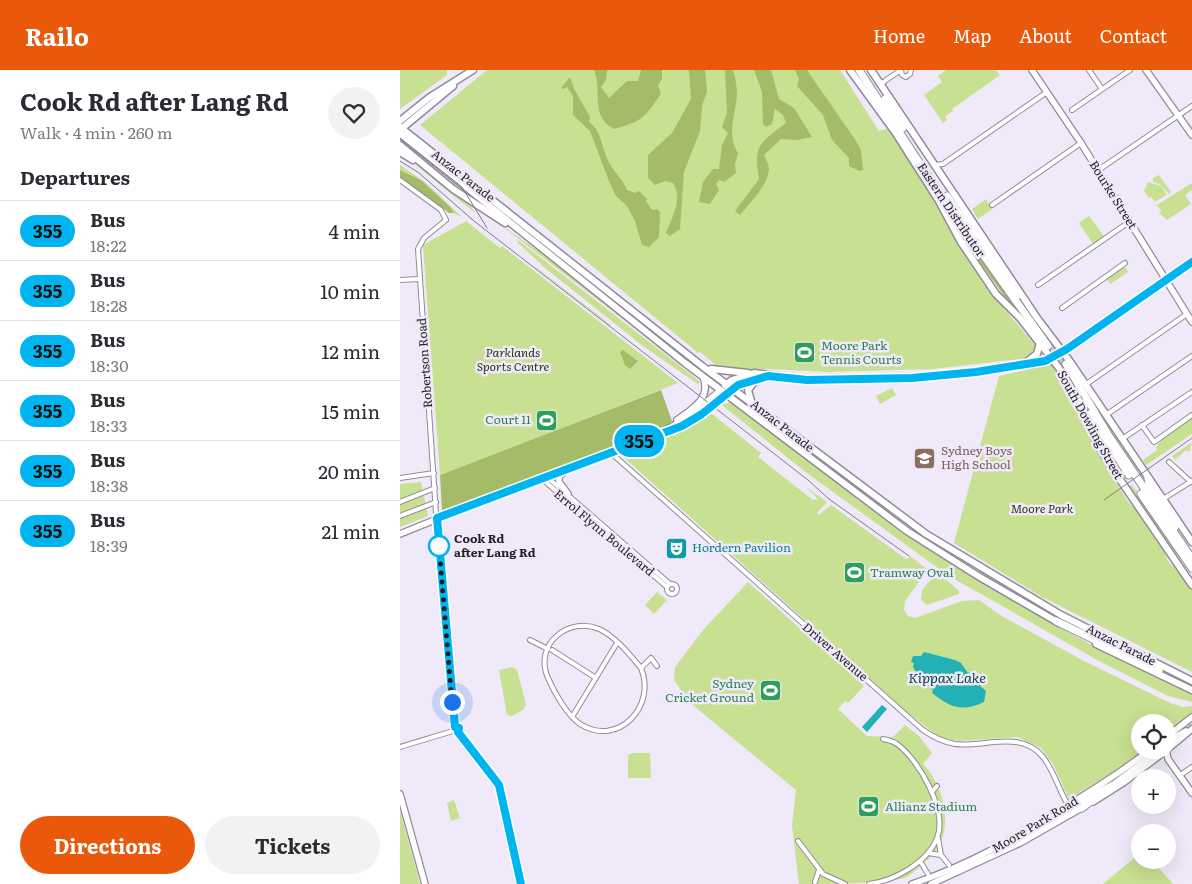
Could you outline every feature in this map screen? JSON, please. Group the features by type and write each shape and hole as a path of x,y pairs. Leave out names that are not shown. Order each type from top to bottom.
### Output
{"highway":[{"path":"855,70 891,117"},
{"name":"Eastern Distributor","path":"859,70 939,192 1048,346"},
{"name":"Eastern Distributor","path":"864,70 895,113 926,165 1017,296"},
{"path":"1066,364 1109,436 1192,559"},
{"path":"1090,414 1192,568"},
{"path":"1148,478 1156,496 1192,553"},
{"path":"1056,621 1160,671"},
{"path":"1082,808 1147,759"},
{"path":"1088,798 1115,784"}],"main road":[{"path":"400,121 430,97 473,70"},
{"name":"South Dowling Street","path":"850,70 890,125 939,201 960,242 996,294 1052,358 1080,402 1095,439 1108,462 1192,585"},
{"name":"South Dowling Street","path":"871,70 933,164 1192,542"},
{"path":"400,130 461,78"},
{"name":"Anzac Parade","path":"400,130 438,157 702,366 939,542 1061,615 1192,681"},
{"name":"Anzac Parade","path":"400,130 515,228 703,377 921,540 978,576 1109,651 1192,690"},
{"name":"Anzac Parade","path":"400,145 458,192 515,228"},
{"path":"400,152 425,167"},
{"path":"438,157 443,166 469,186 473,193"},
{"path":"702,366 715,371 754,377 768,376 807,380 905,378 1039,363 1062,352 1192,262"},
{"path":"1022,365 1037,354 1040,343"},
{"path":"724,392 730,386 754,377"},
{"path":"753,403 748,390 754,377"}],"street":[{"path":"884,81 901,70 902,75 906,77 910,74 911,70"},
{"name":"Bourke Street","path":"1032,70 1081,143 1192,322"},
{"path":"1089,70 1102,89"},
{"path":"1072,110 1130,70"},
{"path":"1146,70 1192,135"},
{"path":"933,164 940,166 1047,92"},
{"path":"1097,171 1179,117 1192,106"},
{"path":"992,205 1081,143"},
{"path":"940,174 943,164"},
{"name":"Robertson Road","path":"400,180 441,210 446,220 420,243 418,249 437,518 455,727"},
{"path":"1038,286 1129,222"},
{"path":"1062,308 1125,263"},
{"path":"400,280 420,278"},
{"path":"1084,385 1187,314"},
{"path":"1106,416 1192,356"},
{"path":"665,429 703,398 706,389 703,377"},
{"path":"646,438 689,416 724,392"},
{"path":"400,534 437,518 690,422 724,392"},
{"path":"1125,437 1192,392"},
{"path":"1142,425 1154,442 1192,415"},
{"name":"Driver Avenue","path":"610,452 923,730 936,738 953,744 1007,741 1029,745 1046,760 1068,806"},
{"path":"1163,500 1191,482 1169,462"},
{"path":"567,469 558,479 568,494"},
{"path":"400,478 412,478 434,473"},
{"name":"Errol Flynn Boulevard","path":"544,477 568,494 668,586 544,477"},
{"path":"400,502 435,488"},
{"path":"400,516 436,502"},
{"path":"582,625 600,629 618,643 641,668 645,678 646,689 641,707 630,720 614,728 599,730 581,724 572,717 548,678 545,665 550,649 556,635 564,629 582,625"},
{"path":"530,640 550,649 596,678"},
{"path":"572,717 618,643"},
{"path":"641,668 651,658 657,666"},
{"path":"1176,730 1192,717"},
{"path":"453,731 455,727 459,728 458,732 499,785 521,884"},
{"path":"1176,737 1192,728"},
{"name":"Moore Park Road","path":"1176,742 1192,728"},
{"path":"400,747 453,731 458,732"},
{"path":"883,739 896,742 909,755 932,792 938,812 938,838 941,855 949,865"},
{"name":"Moore Park Road","path":"931,884 999,850 1145,759"},
{"path":"1031,837 1066,812 1068,806 1073,807 1146,759"},
{"name":"Moore Park Road","path":"914,884 1031,837 1124,783 1149,759"},
{"path":"1164,759 1179,776"},
{"path":"1168,759 1192,794"},
{"path":"1179,776 1192,766"},
{"path":"932,792 937,786"},
{"path":"400,794 424,884"},
{"path":"870,884 890,878 920,861 938,838"},
{"path":"798,841 830,882 845,884"},
{"path":"928,853 941,855"},
{"path":"920,861 928,874"},
{"path":"815,882 819,870"}],"green space":[{"path":"400,70 447,70 447,75 400,109"},
{"path":"487,70 840,70 879,131 889,128 941,210 953,236 1004,309 1037,347 1036,352 1030,358 933,369 828,372 769,369 744,370 729,376 700,352 698,353 420,125"},
{"path":"594,70 607,70 606,80 601,87 609,98 627,81 638,81 641,70 662,70 662,79 658,85 661,94 646,114 637,121 614,129 606,123 599,110"},
{"path":"689,70 705,70 707,91 702,106 700,131 684,172 680,229 670,236 666,233 676,208 676,189 673,183 665,181 655,185 648,178 648,155 672,133 691,99"},
{"path":"725,70 733,70 737,88 732,132 734,146 738,153 735,164 736,173 724,182 719,180 716,184 719,190 710,204 699,202 703,182 713,169 719,169 722,145 728,133 722,127 727,112"},
{"path":"754,70 771,70 779,99 794,108 812,137 797,140 781,139 764,155 769,168 768,176 758,194 740,215 735,211 759,179 757,158 760,145 786,123 783,115 775,109 772,124 766,127 763,124 762,92"},
{"path":"795,70 807,70 856,141 861,150 863,170 859,171 849,166 849,158 832,140 823,115 797,86 799,79"},
{"path":"946,70 996,70 1000,75 952,109 953,111 945,116 947,120 943,123 924,95 942,82 938,76"},
{"path":"569,78 590,117 589,122 597,131 614,171 627,190 635,193 639,191 647,199 646,201 652,210 657,209 660,212 659,237 649,247 642,245 635,221 627,206 616,196 590,131 573,115 573,96 567,87 561,88"},
{"path":"406,157 468,202 475,213"},
{"path":"400,165 426,183 462,217 451,212 421,180 400,170"},
{"path":"400,170 421,180 454,213 449,213 400,177"},
{"path":"1159,175 1171,192 1169,194 1160,184 1149,181 1153,182 1153,178"},
{"path":"1148,182 1161,186 1167,195 1152,203 1155,201 1151,197 1149,198 1144,191"},
{"path":"1192,183 1192,190 1185,195 1191,204 1167,220 1159,213 1161,211 1158,206 1155,206"},
{"path":"986,199 992,209 978,219 972,209"},
{"path":"947,210 1012,302 1010,304 959,233"},
{"path":"1089,216 1104,236 1093,244 1079,223"},
{"path":"490,217 544,255 691,371"},
{"name":"Parklands Sports Centre","path":"466,221 500,248 502,246 678,383 440,475 423,245"},
{"path":"518,240 699,381 699,385 643,346 545,268 517,242"},
{"path":"1124,265 1128,272 1110,284 1106,278"},
{"path":"537,268 611,325 610,326"},
{"path":"623,350 638,361 630,369 625,365 620,352"},
{"name":"Moore Park","path":"1053,364 1080,407 1101,457 1118,482 1114,480 1131,506 1134,504 1171,559 1165,556 1170,564 1178,569 1192,588 1192,672 1042,597 954,543 999,376"},
{"path":"1083,387 1138,470 1135,472"},
{"path":"892,388 896,395 880,404 876,396"},
{"path":"661,390 672,421 665,427 442,511 440,475"},
{"path":"731,402 906,534 975,578 975,580 1097,648 1192,693 1192,702 1168,696 1099,661 949,576 804,471 722,405"},
{"path":"711,413 761,453 758,457 813,500 818,499 806,487 827,502 817,513 819,515 831,505 906,559 910,557 909,555 928,570 905,601 904,610 908,616 915,618 962,601 979,600 1000,615 1084,661 1170,703 1183,707 1192,706 1192,712 1176,725 1176,714 1131,714 1132,759 1069,799 1053,764 1041,748 1018,737 960,741 946,739 935,734 906,711 620,454 681,431"},
{"path":"1192,418 1192,434 1146,465 1143,460 1157,450 1156,447 1164,437"},
{"path":"1098,437 1127,478 1125,479"},
{"path":"1192,442 1191,450 1188,452 1186,450 1175,460 1172,456"},
{"path":"421,482 428,516 400,527 400,484"},
{"path":"1132,485 1179,554 1176,556 1128,487"},
{"path":"935,575 942,576 959,591 959,594 927,605 921,600 922,590"},
{"path":"748,582 864,686 848,703 845,701 838,709 867,736 893,737 905,725 919,736 932,753 923,764 940,791 945,815 943,836 939,846 932,855 905,878 868,883 799,884 792,826 796,790 689,702 674,680 675,667 704,629"},
{"path":"657,592 667,600 654,614 645,605"},
{"path":"512,667 517,670 526,704 524,709 512,716 507,715 499,670"},
{"path":"633,753 650,753 651,778 628,778 628,755"},
{"path":"454,800 460,818 451,821 447,803"},
{"path":"400,810 420,884 400,884"},
{"path":"1131,861 1131,869 1160,869 1173,884 1103,884"}],"water":[{"name":"Kippax Lake","path":"924,652 955,660 961,663 968,673 972,670 982,680 980,686 986,691 984,702 969,707 957,707 945,702 932,693 933,690 923,683 921,676 918,676 913,667 914,663 911,662 913,656 921,656"},
{"path":"882,705 887,709 867,732 862,727"}],"tunnel":[{"path":"1017,296 1066,364"},
{"path":"1058,361 1076,387 1090,414"},
{"path":"1159,671 1192,684"},
{"path":"1180,733 1192,724"}],"tram line":[{"path":"400,138 462,187 487,228"},
{"path":"400,161 419,173 474,221 808,480 829,499 909,556"},
{"path":"1104,500 1192,438"}],"bus line":[{"name":"355","path":"521,884 499,785 458,732 459,728 455,727 441,587 437,518 682,426 702,414 738,385 768,376 807,380 912,378 976,372 1045,361 1067,349 1192,262"}],"place":[{"name":"Moore Park Tennis Courts","path":"805,353"},
{"name":"Court 11","path":"547,420"},
{"name":"Sydney Boys High School","path":"925,458"},
{"name":"Cook Rd after Lang Rd","path":"439,546"},
{"name":"Hordern Pavilion","path":"676,548"},
{"name":"Tramway Oval","path":"854,573"},
{"name":"Sydney Cricket Ground","path":"770,691"},
{"name":"Allianz Stadium","path":"869,807"}],"route":[{"path":"439,546 452,702"}]}
